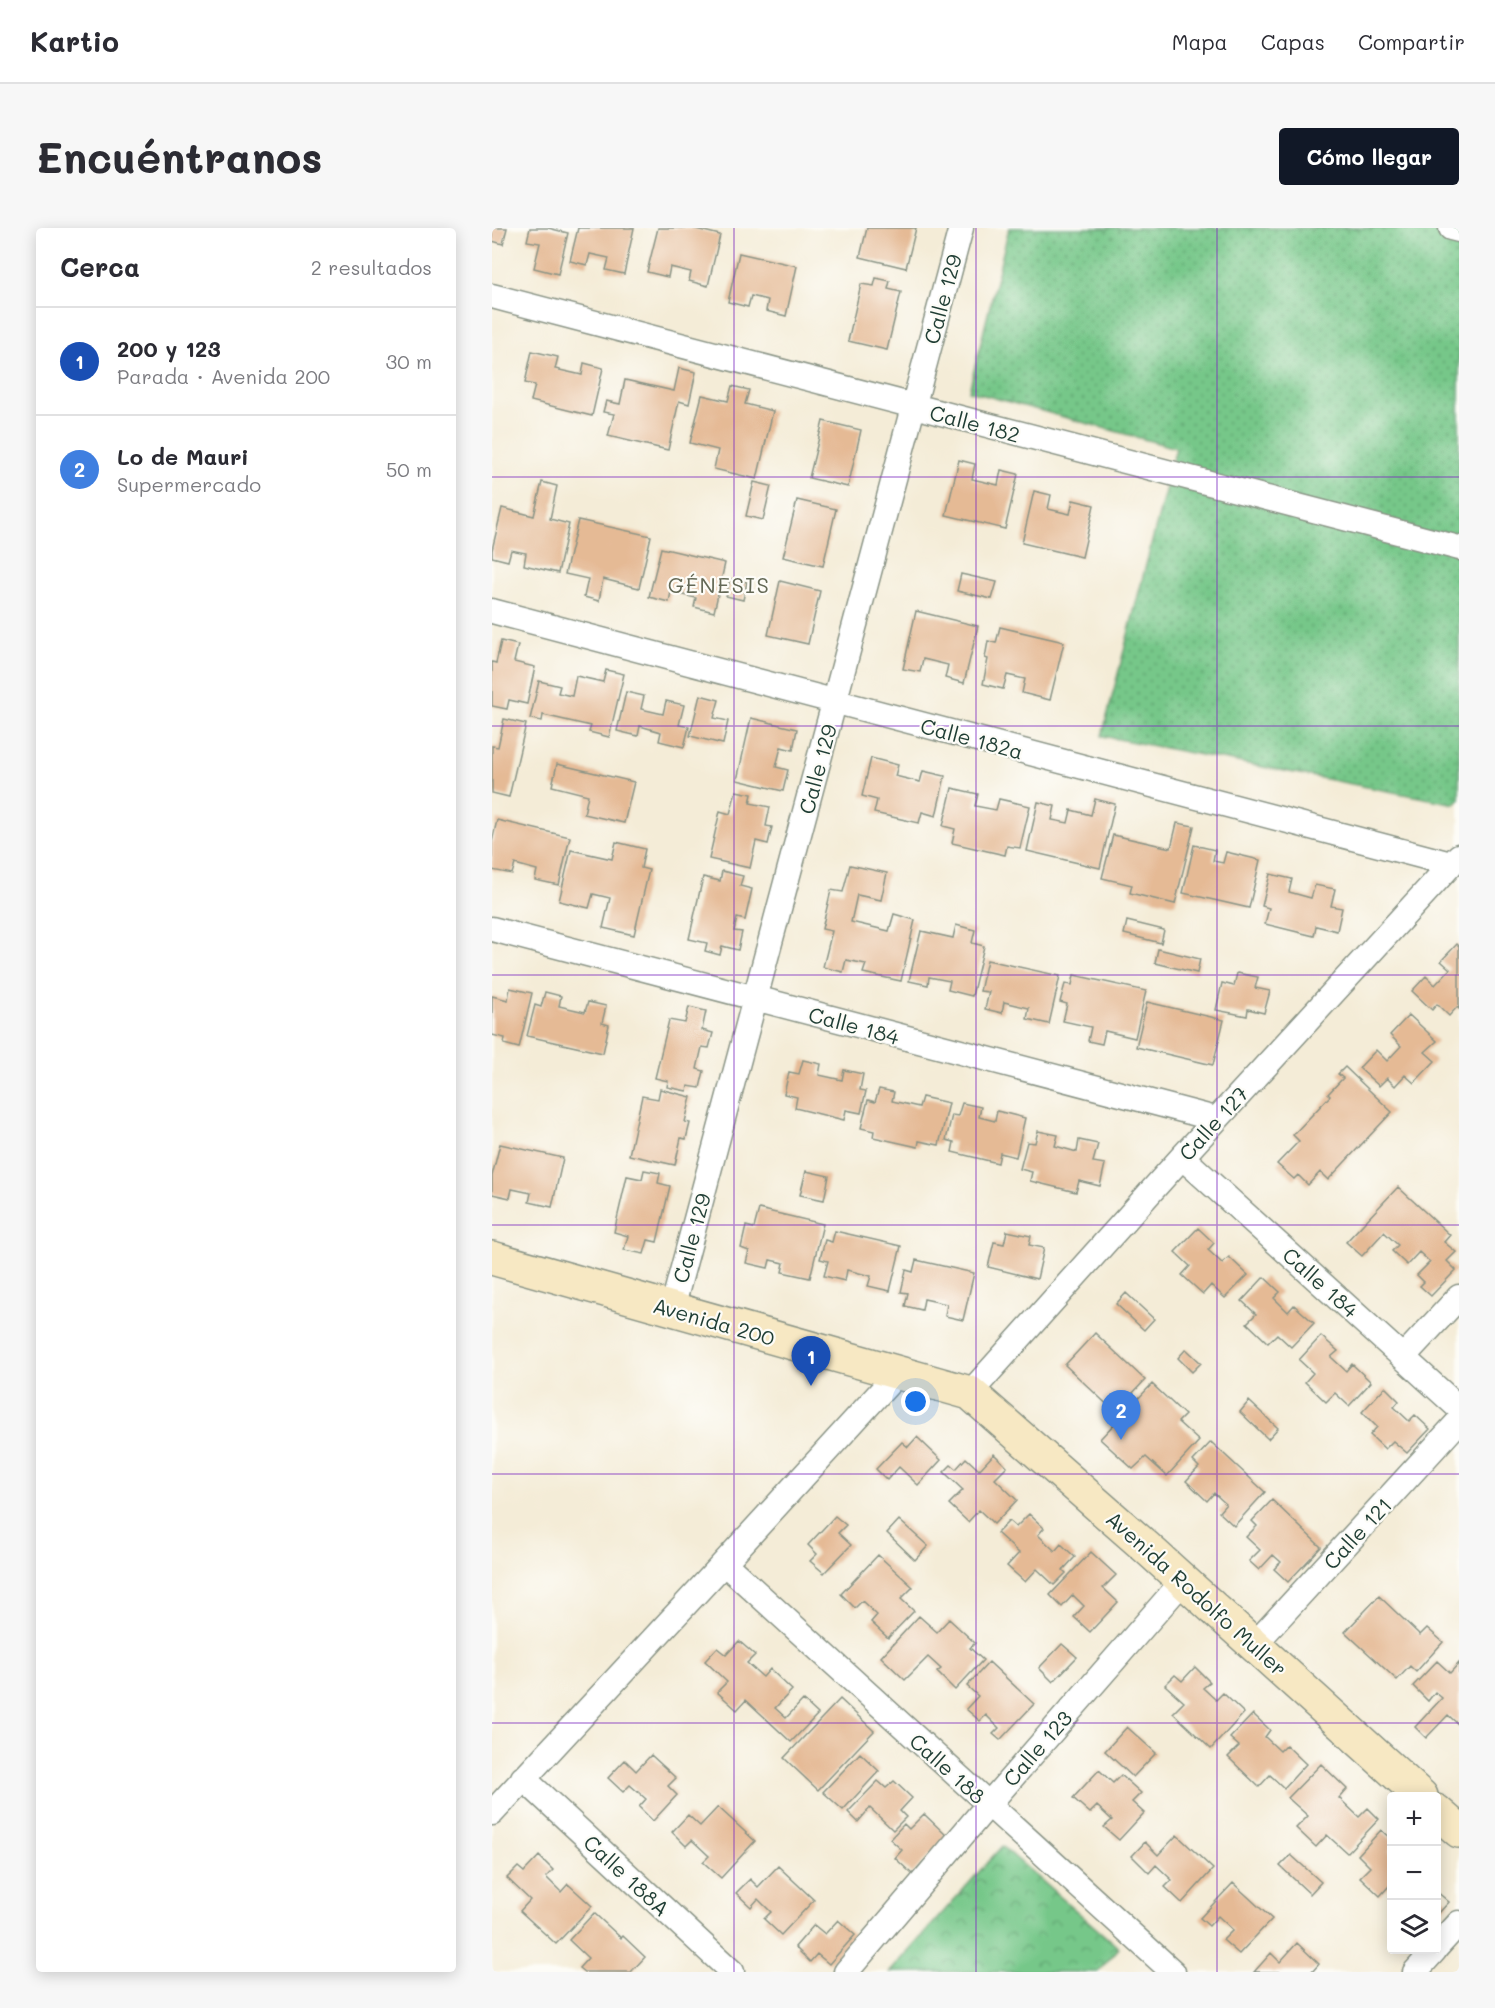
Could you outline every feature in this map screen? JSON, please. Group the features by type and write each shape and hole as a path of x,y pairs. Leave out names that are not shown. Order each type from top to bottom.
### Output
{"main road":[{"name":"Avenida 200","path":"492,1258 970,1393"},
{"name":"Avenida Rodolfo Muller","path":"970,1393 1183,1581 1416,1792"},
{"path":"1441,1815 1459,1831"}],"street":[{"name":"Calle 129","path":"672,1309 961,228"},
{"path":"1451,228 1459,230"},
{"name":"Calle 182","path":"492,296 1459,548"},
{"name":"Calle 182a","path":"492,611 1455,860"},
{"name":"Calle 127","path":"970,1393 1182,1156 1455,860"},
{"name":"Calle 184","path":"492,929 1216,1119"},
{"name":"Calle 184","path":"1182,1156 1459,1408"},
{"path":"1403,1358 1459,1297"},
{"path":"492,1813 898,1373"},
{"name":"Calle 121","path":"1254,1645 1459,1421"},
{"name":"Calle 188","path":"724,1563 1173,1972"},
{"name":"Calle 123","path":"846,1972 1183,1581"},
{"name":"Calle 188A","path":"523,1778 732,1972"},
{"path":"1441,1943 1459,1923"},
{"path":"1415,1972 1431,1954"}],"green space":[{"path":"1009,228 1459,228 1459,799 1455,804 1102,736 1176,448 969,391"},
{"path":"1002,1846 1119,1948 1098,1972 890,1972"}],"building":[{"path":"492,228 507,228 503,244 492,241"},
{"path":"530,228 548,228 568,233 558,274 534,268 540,243 527,241"},
{"path":"578,228 634,228 624,274 606,270 609,258 590,254 587,265 570,261"},
{"path":"658,228 692,228 720,235 708,286 689,281 691,272 670,267 668,277 647,272"},
{"path":"867,228 916,228 906,268 860,257"},
{"path":"739,253 797,266 786,316 766,311 768,300 751,296 748,307 728,302"},
{"path":"876,278 890,281 888,289 901,292 887,350 848,341 861,284 874,286"},
{"path":"532,351 558,357 555,369 582,375 584,363 603,368 592,416 531,401 535,385 525,383"},
{"path":"679,368 696,372 689,404 679,401 668,450 608,436 614,414 603,412 606,401 620,404 625,380 674,391"},
{"path":"732,386 749,390 745,404 773,411 757,479 714,469 718,450 690,443 702,395 728,401"},
{"path":"823,421 861,430 848,487 809,478"},
{"path":"959,460 975,464 972,479 998,485 1001,470 1018,474 1005,529 946,515"},
{"path":"542,482 557,486 550,519 569,524 558,573 524,565 526,553 511,550 508,561 492,557 502,508 534,516"},
{"path":"754,482 771,486 763,520 746,516"},
{"path":"1034,491 1051,495 1048,509 1070,514 1073,500 1094,505 1082,557 1022,543"},
{"path":"797,500 836,509 823,566 783,557"},
{"path":"578,520 651,536 639,588 603,579 599,601 584,597 588,579 565,574"},
{"path":"661,548 725,563 714,612 694,607 696,598 671,592 669,602 649,597"},
{"path":"961,574 997,582 992,599 957,591"},
{"path":"730,579 747,582 743,600 726,596"},
{"path":"780,581 820,591 808,644 768,635"},
{"path":"916,611 978,626 964,683 945,678 948,665 923,659 920,672 903,669"},
{"path":"1000,627 1064,642 1050,700 1022,693 1025,679 1007,675 1003,689 983,684 988,659 985,658 988,641 996,643"},
{"path":"501,641 518,645 514,662 535,667 527,704 509,700 507,709 492,706 492,662 496,663"},
{"path":"606,670 624,674 609,737 589,732 591,726 543,715 542,721 530,719 539,681 560,686 558,693 572,696 576,676 603,682"},
{"path":"626,692 644,696 641,709 663,714 666,701 684,705 679,725 689,727 684,747 659,741 661,732 640,726 638,736 617,731"},
{"path":"700,695 719,700 714,718 728,721 723,744 690,736"},
{"path":"751,718 797,729 793,750 781,747 776,767 788,770 783,791 737,780"},
{"path":"504,719 526,724 509,797 492,793 492,746 498,747"},
{"path":"871,758 898,765 895,776 920,782 923,771 945,776 936,816 922,812 919,823 874,813 877,800 862,796"},
{"path":"557,764 634,782 624,823 584,814 588,795 552,786"},
{"path":"952,788 978,794 975,806 996,810 999,799 1030,806 1020,848 1007,846 1005,855 952,843 955,829 943,826"},
{"path":"736,791 752,794 750,803 770,807 766,826 772,827 768,844 756,841 750,868 709,859 720,811 730,814"},
{"path":"1095,799 1115,804 1100,868 1027,851 1038,802 1055,806 1052,820 1068,823 1071,810 1091,815"},
{"path":"497,820 570,837 559,885 535,880 537,870 515,864 512,874 492,870 492,842"},
{"path":"1177,823 1194,826 1175,904 1130,893 1132,885 1102,878 1113,835 1171,848"},
{"path":"616,842 645,849 641,868 649,870 634,935 603,928 610,898 593,894 589,908 559,901 571,850 612,859"},
{"path":"1194,845 1215,850 1213,861 1223,863 1226,852 1260,860 1249,908 1183,893"},
{"path":"850,865 887,873 881,900 857,895 851,922 889,931 894,914 915,920 901,981 863,973 866,964 846,960 843,972 823,967 832,931 822,929 831,890 843,892"},
{"path":"722,871 743,876 740,886 752,889 745,920 737,918 734,931 742,932 738,950 722,946 720,955 705,951 707,943 689,939 703,877 720,881"},
{"path":"1270,874 1292,879 1289,892 1311,898 1315,885 1335,889 1331,906 1342,908 1337,931 1316,926 1314,936 1265,924 1269,908 1262,906"},
{"path":"1127,921 1164,930 1161,943 1124,934"},
{"path":"956,925 975,930 972,943 984,946 972,996 948,990 950,981 929,977 928,985 909,981 921,931 953,938"},
{"path":"1457,944 1459,946 1459,1009 1457,1007 1449,1016 1437,1004 1432,1010 1412,991 1426,976 1435,985 1450,969 1441,961"},
{"path":"1158,949 1200,959 1197,973 1155,963"},
{"path":"987,960 1060,976 1049,1024 1027,1019 1029,1008 1004,1002 1002,1013 985,1009 989,992 980,991"},
{"path":"1237,973 1258,977 1255,988 1270,991 1264,1013 1248,1009 1247,1016 1216,1010 1222,983 1234,986"},
{"path":"1074,975 1146,991 1135,1038 1105,1031 1102,1044 1088,1041 1091,1027 1063,1021 1067,1004 1060,1002 1065,984 1072,985"},
{"path":"510,988 532,993 519,1048 504,1044 505,1038 492,1035 492,996 508,1000"},
{"path":"545,992 561,996 559,1006 585,1012 588,1002 606,1006 602,1023 609,1025 603,1053 527,1036 535,1005 541,1007"},
{"path":"1147,1002 1224,1020 1213,1065 1136,1047"},
{"path":"689,1007 706,1011 702,1030 713,1033 709,1048 702,1047 697,1069 704,1071 700,1088 688,1086 687,1091 667,1087 668,1081 655,1078 669,1020 685,1023"},
{"path":"1409,1015 1437,1041 1425,1052 1435,1061 1414,1083 1405,1075 1395,1086 1387,1078 1379,1086 1359,1068 1376,1050 1387,1061 1401,1046 1390,1035"},
{"path":"803,1060 821,1064 819,1075 842,1080 844,1070 863,1074 860,1090 866,1091 861,1113 846,1110 844,1120 795,1108 797,1097 784,1094 789,1072 799,1074"},
{"path":"1345,1067 1392,1112 1328,1180 1320,1172 1308,1185 1298,1175 1294,1179 1277,1164 1299,1141 1293,1135 1330,1096 1328,1094 1343,1078 1338,1074"},
{"path":"660,1089 691,1097 685,1122 690,1123 686,1139 681,1138 675,1165 629,1155 642,1096 658,1099"},
{"path":"879,1089 894,1092 892,1101 919,1107 922,1097 949,1103 939,1145 919,1141 918,1147 873,1137 874,1131 861,1128 868,1100 875,1102"},
{"path":"962,1103 981,1107 979,1117 995,1121 997,1111 1025,1118 1016,1157 1000,1153 998,1163 952,1152 954,1142 946,1140 952,1115 958,1116"},
{"path":"1038,1131 1058,1135 1055,1146 1077,1152 1079,1140 1098,1144 1093,1162 1105,1164 1100,1186 1079,1181 1076,1192 1030,1181 1032,1172 1020,1169 1027,1142 1035,1143"},
{"path":"500,1144 563,1158 552,1207 529,1202 531,1193 512,1189 510,1198 492,1194 492,1176"},
{"path":"644,1170 660,1173 658,1183 670,1186 657,1242 648,1240 644,1254 624,1250 628,1236 614,1232 627,1176 642,1179"},
{"path":"806,1171 829,1176 824,1200 800,1195"},
{"path":"1398,1187 1450,1235 1444,1242 1456,1252 1447,1261 1456,1270 1431,1296 1420,1286 1424,1282 1417,1275 1430,1262 1419,1252 1407,1265 1392,1251 1398,1245 1384,1232 1362,1256 1346,1242"},
{"path":"759,1209 823,1224 810,1278 782,1272 784,1263 770,1260 768,1268 746,1263 749,1251 741,1248 746,1226 754,1228"},
{"path":"1198,1228 1214,1243 1208,1250 1222,1263 1229,1257 1248,1275 1225,1298 1211,1285 1203,1294 1182,1275 1190,1266 1175,1252"},
{"path":"835,1231 901,1246 890,1291 868,1286 871,1276 847,1270 845,1281 824,1276 828,1261 820,1259 825,1240 832,1242"},
{"path":"1007,1231 1031,1236 1029,1245 1044,1248 1037,1279 988,1267 994,1242 1004,1244"},
{"path":"916,1260 974,1273 963,1320 945,1316 947,1304 924,1299 922,1310 905,1306 908,1293 901,1292 906,1270 913,1272"},
{"path":"1264,1277 1280,1292 1274,1298 1288,1312 1294,1305 1314,1323 1291,1347 1277,1334 1268,1343 1247,1323 1256,1314 1242,1301"},
{"path":"1126,1293 1154,1319 1144,1330 1116,1304"},
{"path":"1095,1333 1145,1380 1115,1412 1065,1365"},
{"path":"1321,1336 1338,1351 1331,1357 1346,1371 1352,1364 1371,1382 1349,1406 1335,1393 1326,1402 1305,1382 1313,1373 1299,1360"},
{"path":"1186,1349 1201,1363 1192,1372 1178,1358"},
{"path":"1152,1384 1185,1415 1178,1422 1199,1441 1167,1476 1146,1457 1133,1469 1100,1439"},
{"path":"1385,1387 1399,1401 1394,1407 1409,1421 1415,1415 1430,1429 1407,1453 1393,1441 1385,1449 1370,1435 1377,1427 1362,1412"},
{"path":"1249,1401 1278,1428 1268,1439 1240,1412"},
{"path":"917,1437 941,1460 918,1485 899,1467 887,1480 876,1469 902,1442 908,1447"},
{"path":"1211,1442 1265,1492 1234,1526 1219,1512 1226,1504 1214,1493 1207,1501 1186,1481 1199,1467 1193,1461"},
{"path":"994,1454 1007,1467 995,1479 1017,1500 994,1524 979,1510 968,1522 949,1504 963,1490 944,1472 951,1465 956,1469 966,1458 979,1470"},
{"path":"1272,1500 1321,1547 1288,1582 1274,1569 1281,1562 1273,1555 1259,1570 1249,1561 1260,1550 1246,1537 1257,1526 1252,1521"},
{"path":"1029,1514 1044,1528 1038,1535 1055,1551 1061,1544 1075,1557 1063,1570 1066,1573 1054,1585 1037,1569 1025,1582 1007,1566 1019,1553 997,1533 1009,1521 1016,1527"},
{"path":"835,1516 846,1525 838,1533 851,1545 824,1573 810,1561 817,1554 808,1545"},
{"path":"899,1520 928,1546 915,1560 887,1533"},
{"path":"1091,1552 1116,1575 1103,1588 1118,1602 1090,1632 1074,1617 1084,1606 1073,1595 1062,1607 1050,1595"},
{"path":"878,1555 913,1587 901,1599 914,1611 888,1638 871,1622 877,1615 862,1601 855,1608 841,1594"},
{"path":"1379,1596 1420,1635 1427,1628 1443,1642 1416,1672 1410,1666 1397,1680 1345,1632"},
{"path":"919,1616 937,1632 949,1619 975,1643 970,1648 983,1660 955,1690 937,1672 941,1669 928,1657 905,1680 881,1657"},
{"path":"739,1641 755,1655 747,1663 763,1677 770,1669 792,1690 775,1708 786,1718 803,1700 818,1714 791,1742 746,1700 737,1710 717,1692 727,1682 705,1661 717,1648 726,1655"},
{"path":"1062,1644 1077,1657 1053,1682 1039,1668"},
{"path":"1437,1661 1450,1673 1459,1663 1459,1725 1448,1715 1426,1738 1415,1727 1442,1698 1435,1692 1428,1701 1413,1686"},
{"path":"989,1662 1034,1704 1000,1740 993,1734 999,1728 986,1715 980,1721 966,1709 978,1696 967,1686"},
{"path":"1195,1667 1210,1682 1203,1688 1216,1700 1223,1693 1244,1713 1211,1749 1173,1713 1184,1702 1165,1685 1175,1675 1182,1681"},
{"path":"840,1699 874,1731 818,1790 784,1758"},
{"path":"1253,1714 1270,1730 1265,1737 1280,1751 1286,1745 1306,1764 1284,1788 1270,1775 1259,1787 1228,1757 1239,1746 1230,1738"},
{"path":"1127,1727 1156,1753 1133,1777 1105,1751"},
{"path":"860,1753 879,1771 843,1810 823,1792"},
{"path":"651,1755 676,1778 668,1786 677,1795 653,1821 639,1807 646,1799 630,1785 623,1792 608,1778 625,1760 636,1771"},
{"path":"1321,1764 1347,1789 1339,1798 1359,1817 1368,1808 1379,1819 1347,1853 1327,1835 1316,1847 1296,1828 1308,1816 1288,1798"},
{"path":"1099,1770 1113,1783 1121,1775 1141,1793 1132,1802 1144,1813 1119,1840 1104,1827 1112,1820 1097,1806 1090,1813 1073,1798"},
{"path":"878,1781 886,1788 894,1781 912,1798 900,1811 906,1817 893,1830 870,1808 858,1822 848,1812"},
{"path":"718,1807 755,1841 721,1878 703,1862 709,1856 692,1840 686,1846 672,1832 688,1815 700,1826"},
{"path":"924,1814 947,1836 912,1874 895,1858 902,1850 890,1839 904,1824 909,1829"},
{"path":"1381,1830 1387,1835 1387,1888 1380,1896 1360,1877 1370,1867 1358,1855"},
{"path":"1177,1835 1213,1869 1182,1903 1165,1887 1172,1880 1156,1865 1149,1873 1132,1856 1145,1842 1158,1855"},
{"path":"1291,1855 1321,1882 1310,1894 1280,1866"},
{"path":"539,1856 553,1870 546,1877 561,1892 568,1884 592,1906 556,1944 520,1911 530,1900 507,1878 518,1867 524,1872"},
{"path":"778,1866 814,1900 781,1935 764,1919 771,1912 758,1899 751,1907 736,1893 750,1879 758,1887"},
{"path":"1233,1883 1272,1919 1239,1954 1223,1940 1233,1930 1218,1916 1209,1926 1200,1918"},
{"path":"1441,1895 1449,1902 1441,1911"},
{"path":"594,1913 645,1957 631,1972 584,1972 579,1968 588,1958 569,1940"},
{"path":"838,1920 855,1935 829,1964 817,1954 810,1962 795,1947 814,1925 825,1934"},
{"path":"1297,1943 1319,1964 1312,1972 1254,1972 1271,1953 1280,1962"}],"place":[{"name":"200 y 123","path":"811,1386"},
{"name":"Lo de Mauri","path":"1121,1440"}],"district":[{"name":"GÉNESIS","path":"719,584"}]}
